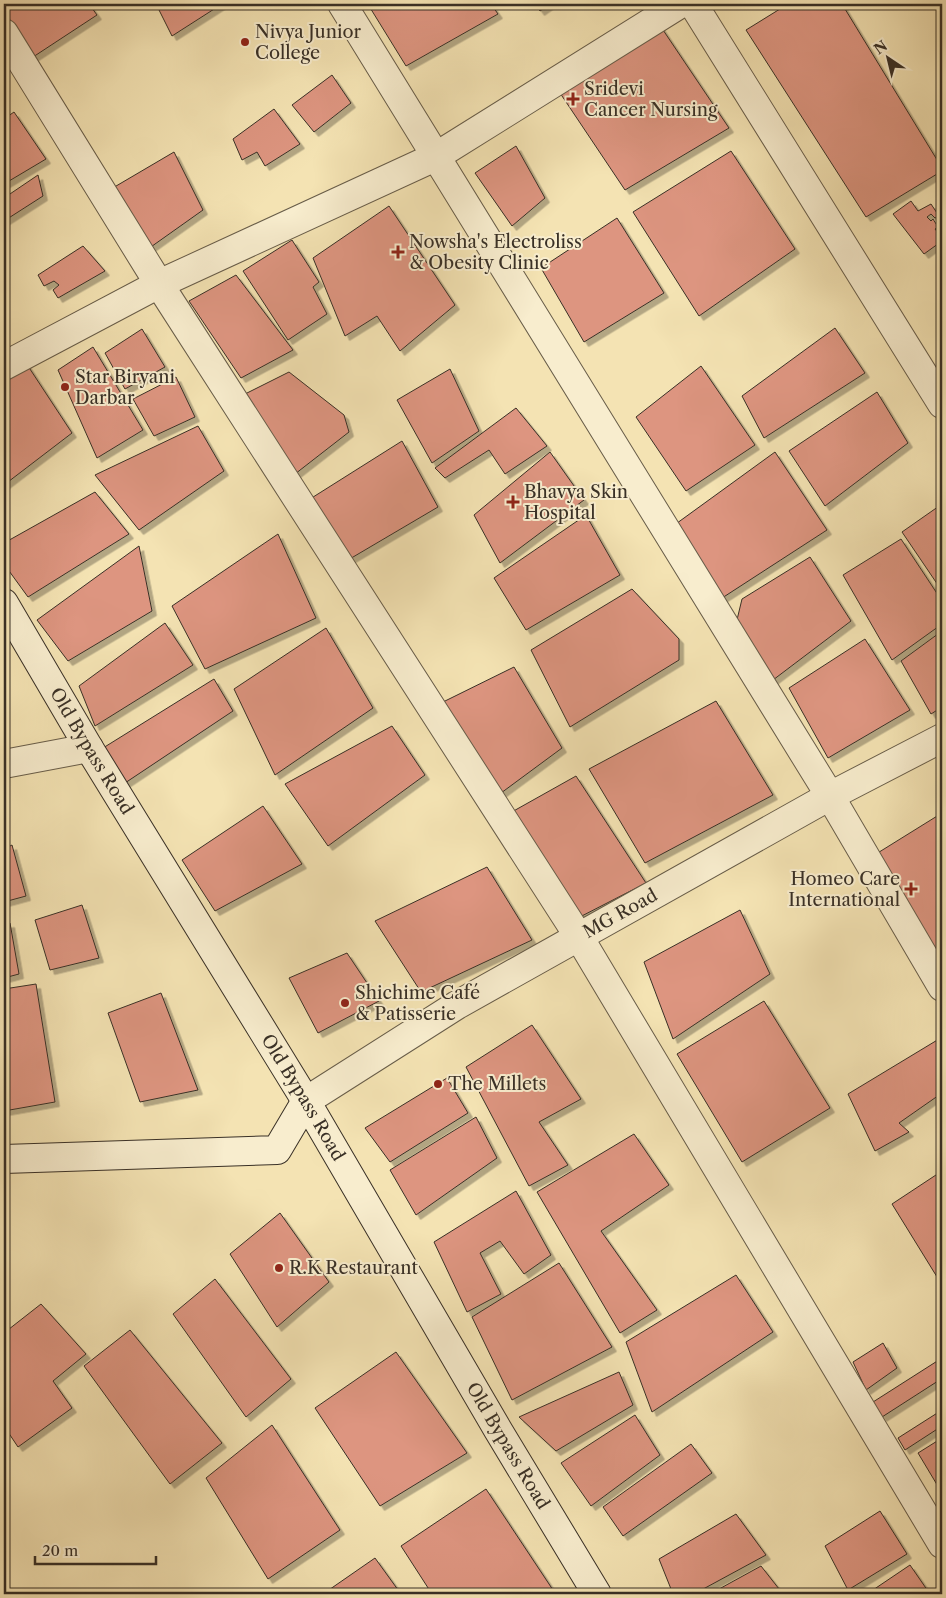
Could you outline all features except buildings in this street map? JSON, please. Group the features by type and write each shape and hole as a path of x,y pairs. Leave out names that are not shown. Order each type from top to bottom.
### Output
{"street":[{"path":"342,4 830,796 942,987"},
{"path":"4,366 159,284 435,157 680,4"},
{"path":"693,4 942,404"},
{"path":"4,33 159,284 579,937 942,1544"},
{"name":"Old Bypass Road","path":"4,603 89,748 306,1101 498,1430 597,1594"},
{"name":"MG Road","path":"306,1101 457,1005 830,796 942,738"},
{"path":"4,764 89,748"},
{"path":"4,1159 278,1150 306,1101"}],"place":[{"name":"Nivya Junior College","path":"245,42"},
{"name":"Sridevi Cancer Nursing","path":"573,99"},
{"name":"Nowsha's Electroliss & Obesity Clinic","path":"398,252"},
{"name":"Star Biryani Darbar","path":"65,387"},
{"name":"Bhavya Skin Hospital","path":"513,502"},
{"name":"Homeo Care International","path":"911,889"},
{"name":"Shichime Café & Patisserie","path":"345,1003"},
{"name":"The Millets","path":"438,1084"},
{"name":"R.K Restaurant","path":"279,1268"}]}
